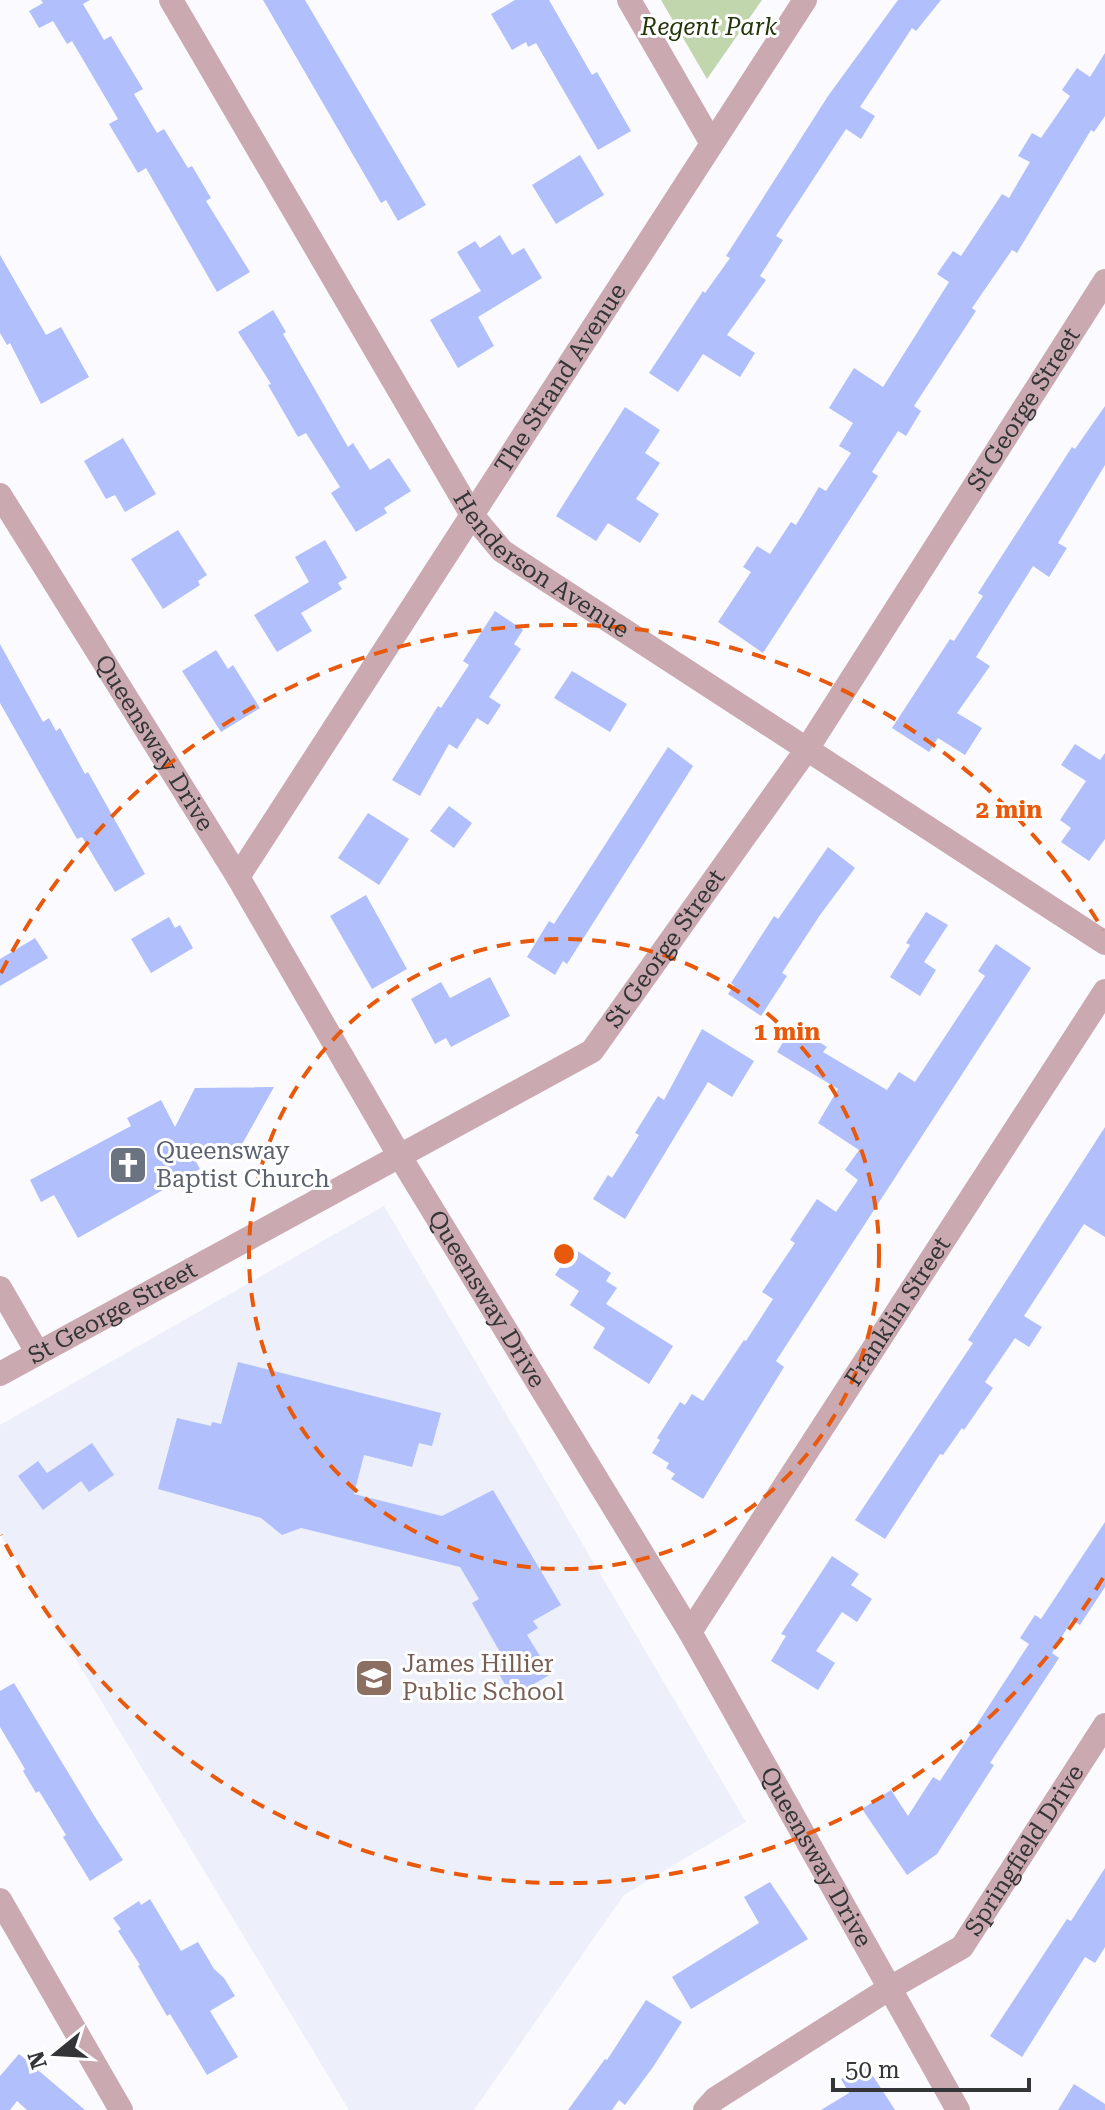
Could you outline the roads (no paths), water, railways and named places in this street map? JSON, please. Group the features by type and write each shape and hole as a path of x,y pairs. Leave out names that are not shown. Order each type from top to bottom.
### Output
{"street":[{"name":"Henderson Avenue","path":"171,0 472,515 502,551 1105,943"},
{"path":"629,0 711,142"},
{"name":"The Strand Avenue","path":"238,877 805,0"},
{"name":"St George Street","path":"0,1374 592,1051 807,749 1105,281"},
{"name":"Queensway Drive","path":"0,495 238,877 399,1155 690,1632 958,2110"},
{"name":"Franklin Street","path":"690,1632 1105,991"},
{"path":"0,1288 37,1352"},
{"name":"Springfield Drive","path":"705,2110 715,2099 890,1988 962,1947 1105,1725"},
{"path":"0,1900 121,2110"}],"place":[{"name":"Queensway Baptist Church","path":"128,1165"},
{"name":"James Hillier Public School","path":"374,1678"}],"park label":[{"name":"Regent Park","path":"709,27"}]}
